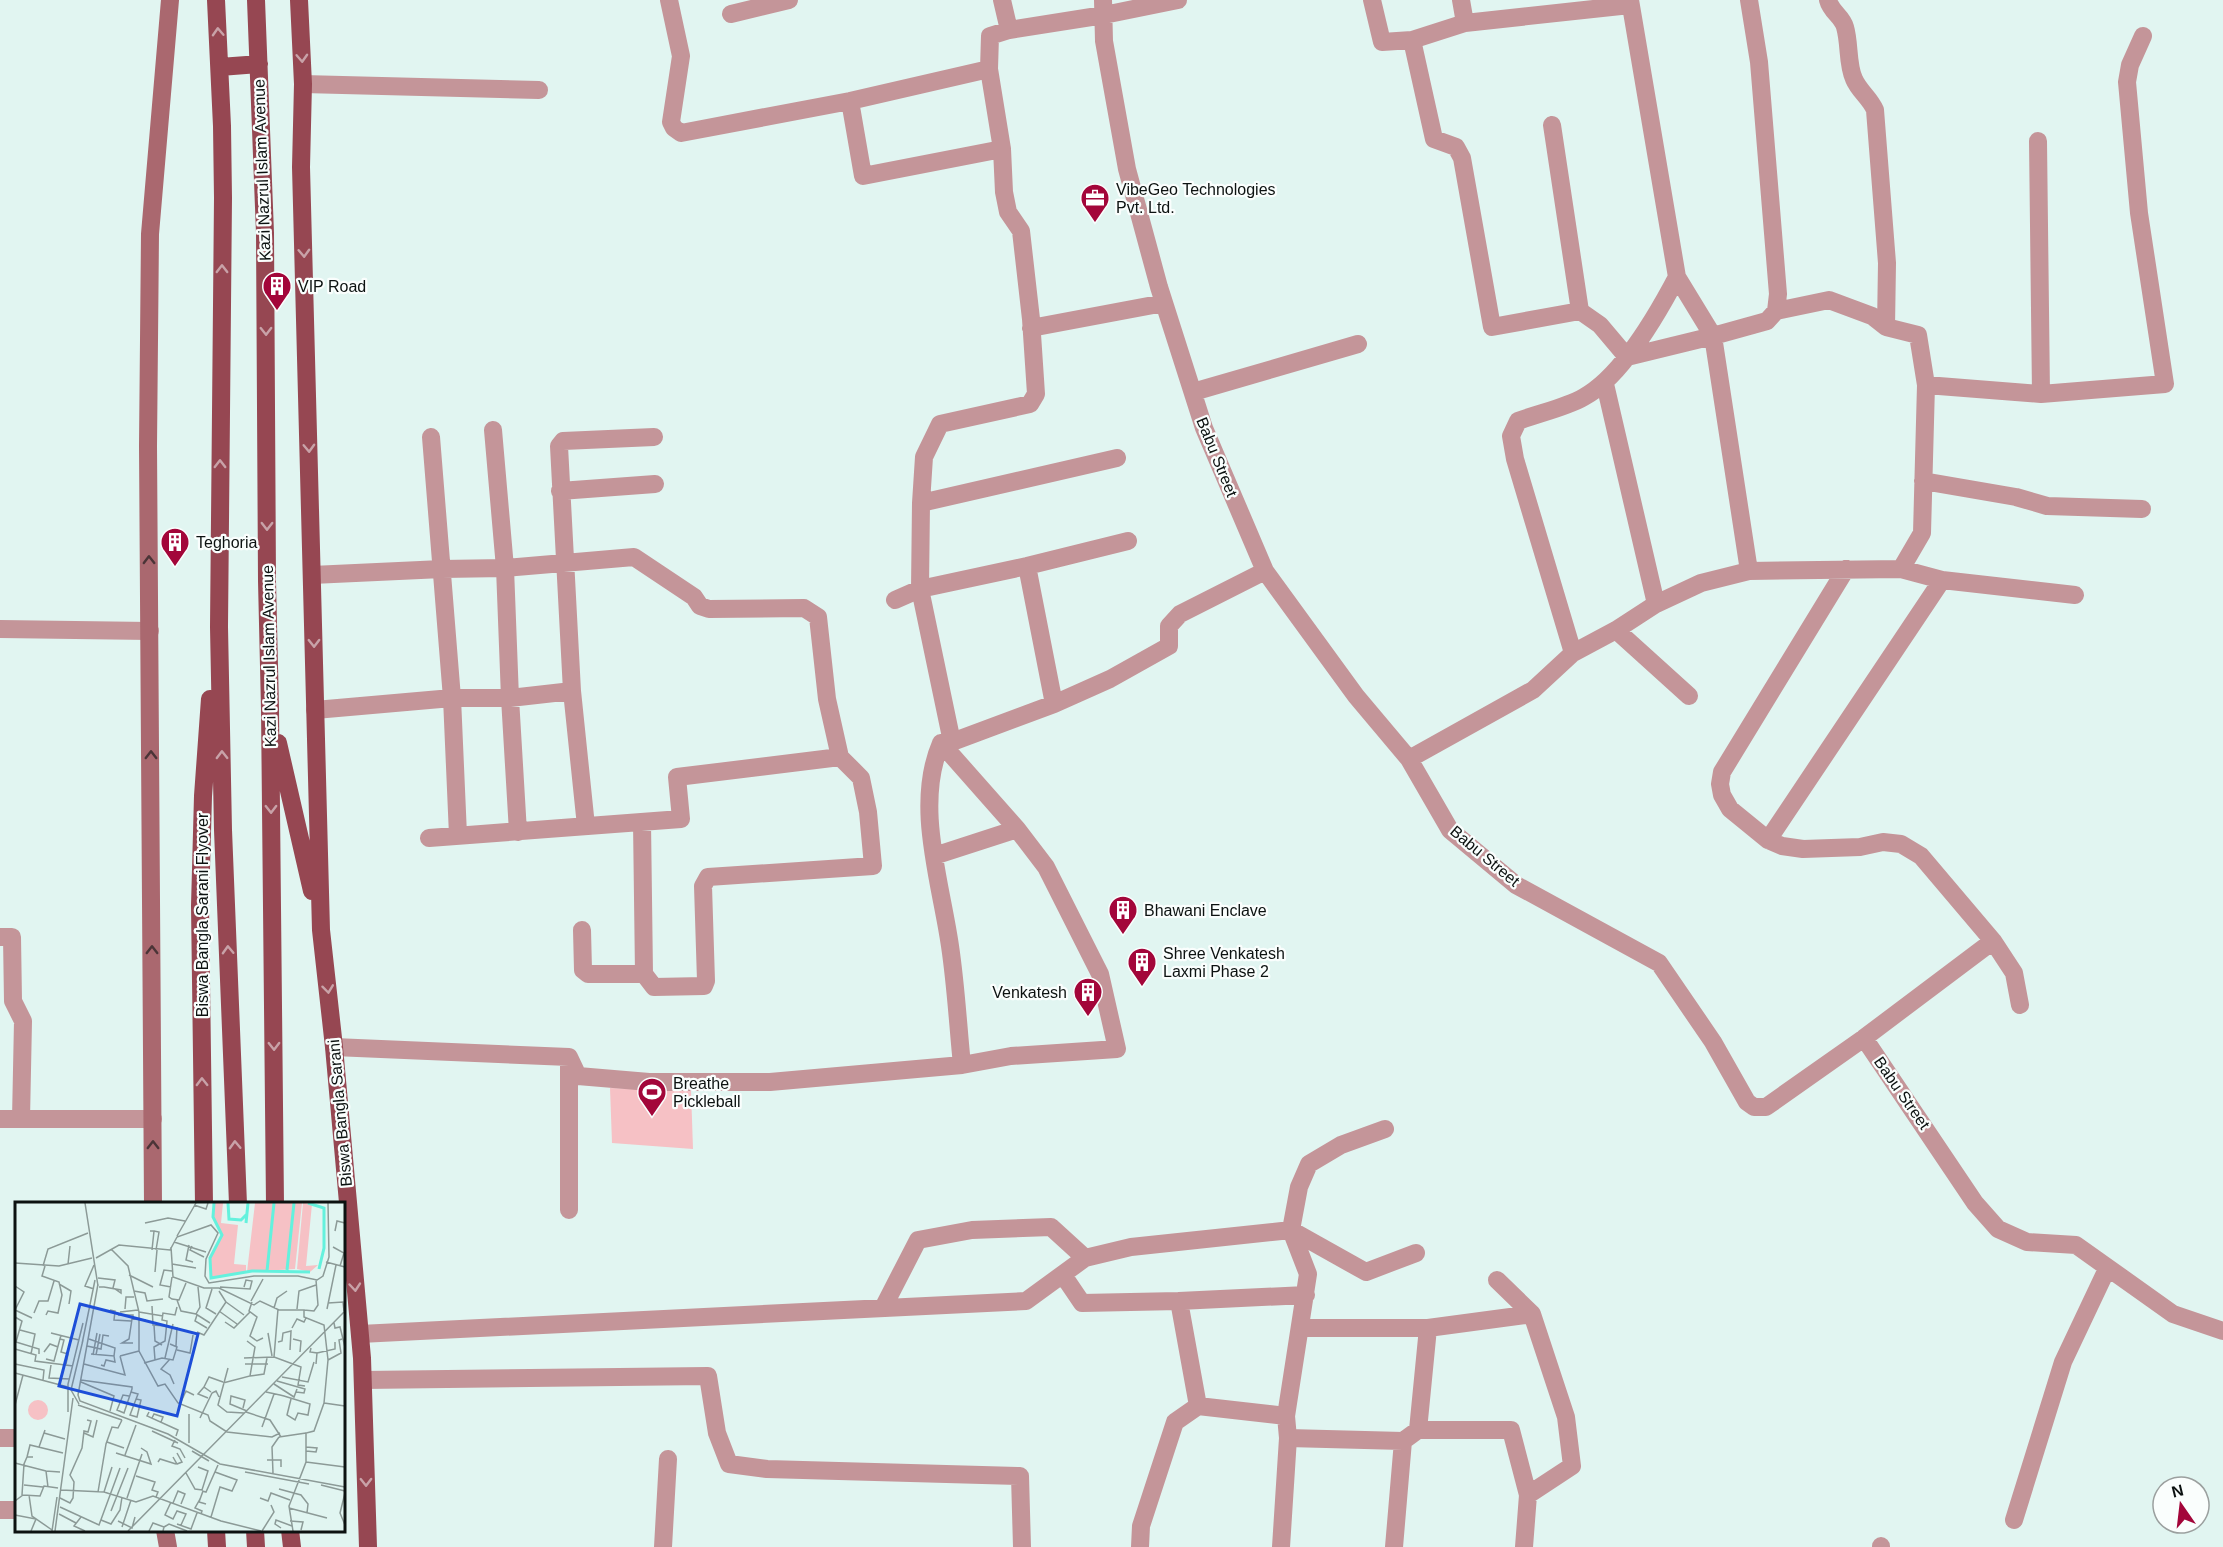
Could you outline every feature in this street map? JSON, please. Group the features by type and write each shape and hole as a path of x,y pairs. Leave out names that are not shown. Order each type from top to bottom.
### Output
{"main road":[{"path":"216,0 223,198 219,627 223,830 238,1202"},
{"name":"Kazi Nazrul Islam Avenue","path":"256,0 265,234 275,1202"},
{"path":"299,0 303,84 301,167 321,930"},
{"path":"220,67 259,64"},
{"name":"Biswa Bangla Sarani Flyover","path":"204,1202 200,906 203,796 213,667 219,627"},
{"path":"270,709 321,930"},
{"name":"Biswa Bangla Sarani","path":"321,930 360,1334 368,1547"},
{"path":"216,1532 217,1547"},
{"path":"255,1532 256,1547"},
{"path":"290,1532 292,1547"}],"street":[{"path":"153,1202 148,435 150,234 170,0"},
{"path":"669,0 681,56 671,122 674,128 681,133 850,101 989,69"},
{"path":"731,14 789,0"},
{"path":"1002,0 1009,30"},
{"path":"569,1057 578,1077 649,1082 771,1082 962,1065 1011,1056 1117,1048 1100,974 1046,867 946,742 920,589 921,503 924,457 940,424 1030,404 1036,394 1021,231 1008,212 1003,182 1002,150 989,69 990,36 1104,8 1178,0"},
{"path":"1372,0 1382,42 1412,40 1465,23 1630,3 1677,277 1713,336 1749,571"},
{"path":"1461,0 1465,23"},
{"path":"1626,357 1767,321 1776,311 1778,294 1763,108 1759,62 1749,0"},
{"path":"1828,0 1831,10 1841,18 1845,27 1853,77 1870,98 1875,110 1887,263 1886,327"},
{"name":"Babu Street","path":"1104,8 1104,41 1126,169 1164,303 1204,428 1265,571 1356,696 1409,759 1450,830 1516,885 1659,963 1713,1042 1747,1102 1754,1107 1766,1107 1864,1038 1975,1203 1998,1229 2027,1242 2076,1245 2172,1314 2222,1324"},
{"path":"1926,385 2041,394 2165,384 2139,213 2127,82 2130,65 2144,36"},
{"path":"1412,40 1434,139 1456,147 1462,158 1492,327 1580,311 1600,325 1626,357"},
{"path":"303,84 539,90"},
{"path":"850,101 863,176 1002,150"},
{"path":"1552,125 1580,311"},
{"path":"2038,141 2041,394"},
{"path":"1572,654 1515,459 1511,436 1518,420 1583,398 1605,384 1661,307 1677,277"},
{"path":"1776,311 1829,300 1872,316 1886,327 1918,335 1926,385 1922,533 1901,569"},
{"path":"1031,328 1164,303"},
{"path":"1193,392 1358,344"},
{"path":"1605,384 1656,604"},
{"path":"493,430 505,568 518,832"},
{"path":"431,436 452,698 458,835"},
{"path":"586,825 572,692 560,491 560,443 654,437"},
{"path":"921,503 1117,458"},
{"path":"1923,481 2016,497 2047,506 2142,509"},
{"path":"560,491 656,484"},
{"path":"895,600 920,589 1128,541"},
{"path":"312,575 505,568 634,558 694,597 700,606 709,609 804,608 818,617 827,699 840,757 861,778 868,812 873,866 708,877 703,886 706,981 704,986 654,987 644,974 642,822"},
{"path":"1027,566 1054,704"},
{"path":"1846,569 1722,772 1720,783 1722,795 1730,809 1768,840 1782,846 1803,849 1860,847 1883,842 1901,844 1921,856 1993,941 2014,973 2020,1005"},
{"path":"1409,759 1533,690 1572,654 1616,630 1656,604 1701,583 1749,571 1901,569 1942,580 2075,595"},
{"path":"962,1065 951,947 931,844 931,773 946,742 1054,704 1110,679 1169,646 1169,626 1180,615 1265,571"},
{"path":"1768,840 1942,580"},
{"path":"0,629 150,631"},
{"path":"1616,630 1689,696"},
{"path":"315,710 452,698 510,698 572,692"},
{"path":"429,838 681,819 677,777 840,757"},
{"path":"934,856 1017,829"},
{"path":"582,930 583,970 588,974 644,974"},
{"path":"0,937 12,937 13,1001 24,1022 21,1119"},
{"path":"1864,1038 1993,941"},
{"path":"334,1047 569,1057"},
{"path":"569,1057 569,1210"},
{"path":"0,1119 153,1119"},
{"path":"1281,1547 1288,1438 1286,1416 1308,1274 1291,1230 1299,1187 1309,1164 1341,1145 1385,1129"},
{"path":"883,1308 918,1240 972,1230 1051,1227 1085,1258"},
{"path":"360,1334 1026,1301 1085,1258 1131,1247 1291,1230 1366,1272 1416,1253"},
{"path":"2014,1520 2063,1362 2107,1269"},
{"path":"1063,1275 1082,1303 1306,1295"},
{"path":"1497,1280 1532,1314 1566,1417 1572,1466 1528,1495"},
{"path":"1179,1301 1198,1406"},
{"path":"1300,1328 1428,1328 1532,1314"},
{"path":"1418,1430 1428,1328"},
{"path":"363,1380 708,1376 717,1433 729,1464 767,1469 1020,1476 1022,1547"},
{"path":"1140,1547 1141,1526 1175,1422 1198,1406 1286,1416"},
{"path":"1288,1438 1403,1441 1418,1430 1511,1430 1528,1495 1524,1547"},
{"path":"1394,1547 1403,1441"},
{"path":"663,1547 668,1459"},
{"path":"165,1532 168,1547"}],"shaded area":[{"name":"Breathe Pickleball","path":"610,1088 691,1090 693,1149 612,1143"}],"place":[{"name":"VibeGeo Technologies Pvt. Ltd.","path":"1095,224"},
{"name":"VIP Road","path":"277,312"},
{"name":"Teghoria","path":"175,568"},
{"name":"Bhawani Enclave","path":"1123,936"},
{"name":"Shree Venkatesh Laxmi Phase 2","path":"1142,988"},
{"name":"Venkatesh","path":"1088,1018"},
{"name":"Breathe Pickleball","path":"652,1118"}]}
